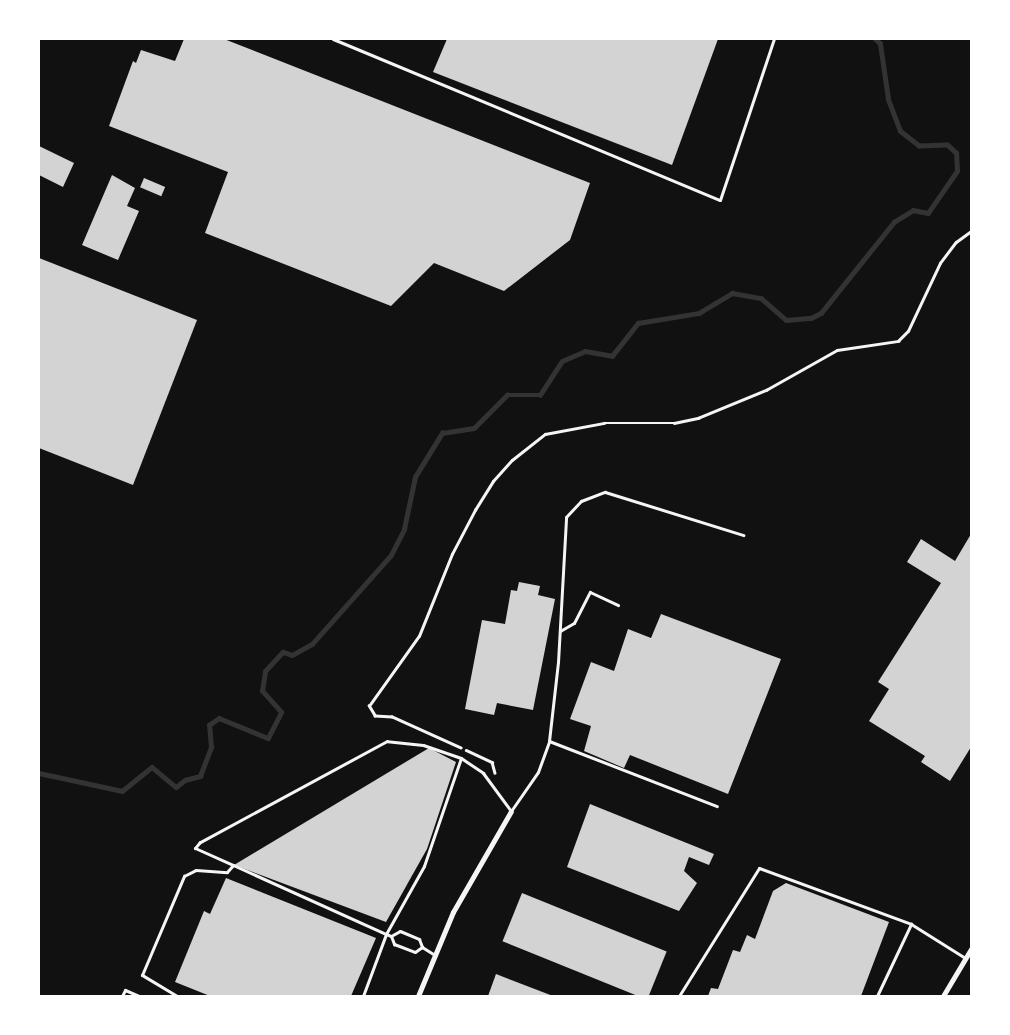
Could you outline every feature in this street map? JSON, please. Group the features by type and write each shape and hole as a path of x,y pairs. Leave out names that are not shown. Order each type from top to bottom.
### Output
{"street":[{"path":"418,996 453,912 511,811"},
{"path":"943,996 971,949"}],"lane":[{"path":"333,39 720,200 774,39"},
{"path":"422,947 415,952 394,944 391,936 195,848 200,842 387,741 423,745 461,758 483,773 511,811 538,772 549,742 559,631 566,517 581,501 605,492 743,536"},
{"path":"559,631 574,623 590,592 618,605"},
{"path":"549,742 718,806"},
{"path":"363,996 386,934 424,866 461,758"},
{"path":"177,996 142,975 180,885 184,876 196,870 218,873 228,872 234,865"},
{"path":"678,996 759,868 911,924 965,958"},
{"path":"877,996 911,924"},
{"path":"391,936 400,931 419,939 422,947 435,954"},
{"path":"122,996 125,990 139,996"}],"path":[{"path":"375,716 370,713 371,701 397,671 419,636 452,554 475,510 493,481 530,444 545,434 571,427 604,423 674,422 698,418 766,390 837,350 898,341 908,331 940,263 956,242 971,231"}],"building":[{"path":"184,39 224,39 590,183 570,240 504,291 434,263 391,306 205,233 228,172 109,126 133,61 136,63 141,50 175,61"},
{"path":"447,39 718,39 672,165 433,72"},
{"path":"39,146 74,163 63,187 39,175"},
{"path":"112,175 135,188 127,206 139,211 118,260 82,245"},
{"path":"144,178 165,187 161,196 140,187"},
{"path":"39,258 197,320 133,485 39,448"},
{"path":"971,534 971,747 950,781 921,762 925,756 869,721 889,689 878,682 941,583 907,562 921,539 955,561"},
{"path":"519,582 540,586 538,595 555,599 533,710 497,703 494,715 465,709 482,620 505,624 511,590 517,591"},
{"path":"661,614 781,659 728,794 630,755 624,768 584,751 591,726 570,719 591,662 614,671 628,629 651,638"},
{"path":"429,748 456,762 427,849 386,922 234,865"},
{"path":"590,804 714,854 709,865 689,857 684,871 697,883 679,911 567,867"},
{"path":"226,878 376,938 351,996 210,996 175,982 204,911 210,914"},
{"path":"786,883 889,922 861,996 708,996 711,988 718,989 733,950 740,952 747,935 755,939 773,891"},
{"path":"522,893 667,951 649,996 638,996 503,941"},
{"path":"496,974 553,996 488,996"}],"waterway":[{"path":"39,773 122,791 152,767 176,787 185,780 200,776 211,747 209,725 219,718 268,738 281,712 262,691 265,671 283,652 292,655 312,644 391,555 404,529 415,477 442,433 474,428 507,395 540,395 562,361 585,351 612,356 638,323 699,313 732,293 761,298 786,320 811,318 821,313 894,222 913,210 928,213 957,171 956,153 947,145 919,146 900,131 888,99 880,44 875,39"}]}
